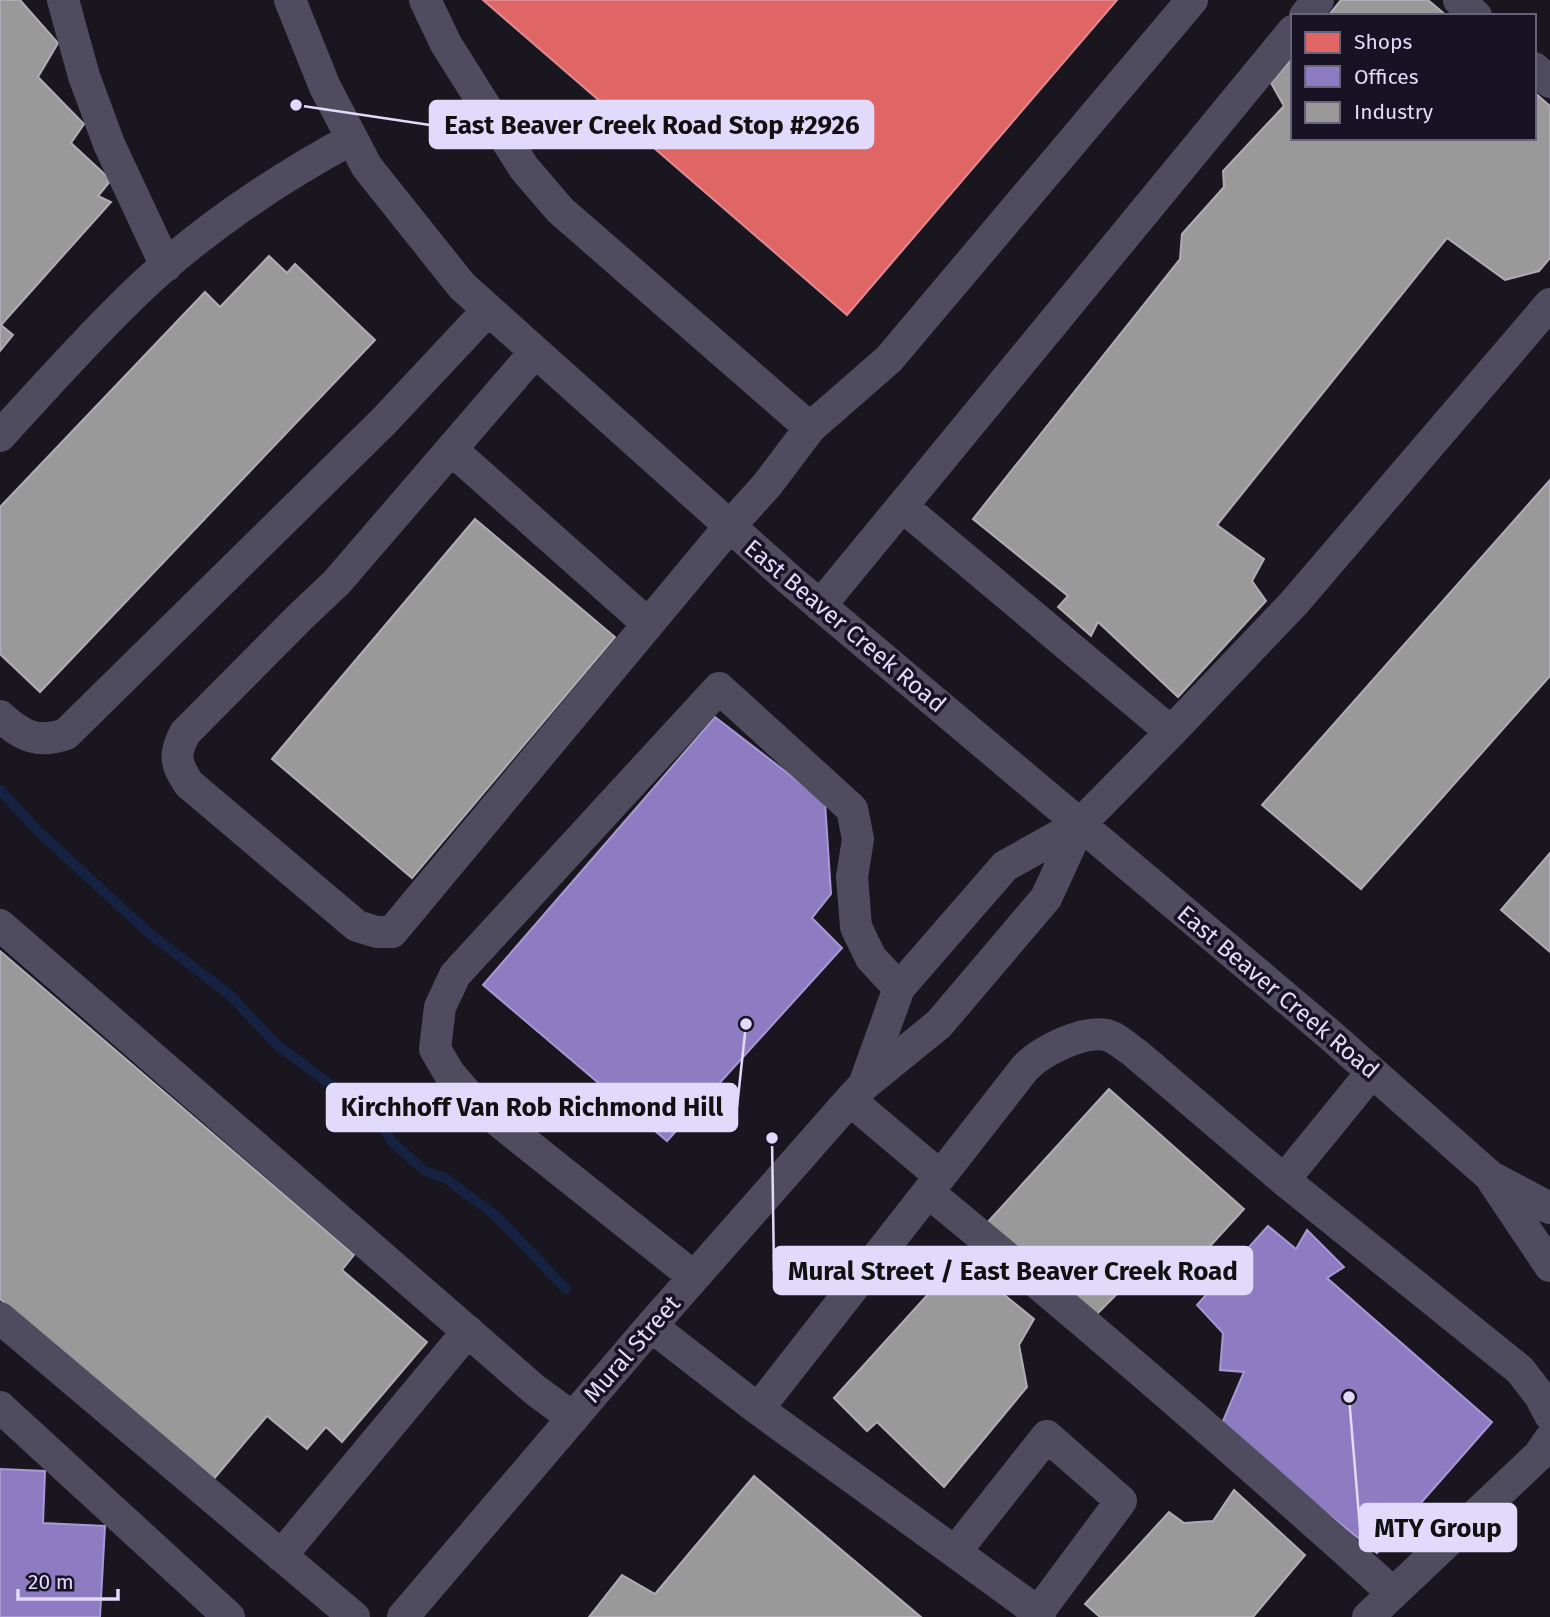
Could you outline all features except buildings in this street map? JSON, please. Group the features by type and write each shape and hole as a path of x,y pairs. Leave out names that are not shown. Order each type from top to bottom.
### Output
{"street":[{"path":"63,0 84,76 109,144 166,266"},
{"name":"East Beaver Creek Road","path":"290,0 325,87 367,167 462,286 820,606 1372,1072 1490,1177 1550,1208"},
{"path":"425,0 446,44 518,159 559,210 810,428"},
{"path":"535,352 337,582 185,733 179,745 176,764 189,784 357,926 377,932 392,932 729,527 767,485 810,428 889,359 1192,0"},
{"path":"1307,14 1318,0"},
{"path":"1459,0 1474,14"},
{"path":"820,606 1291,33"},
{"path":"1536,70 1550,82"},
{"path":"0,436 129,298 166,266 201,237 300,167 352,139"},
{"path":"1080,824 1294,603 1550,304"},
{"path":"0,716 33,739 48,740 66,734 384,421 488,310"},
{"path":"452,450 648,624"},
{"path":"902,506 1171,732"},
{"path":"694,1278 472,1100 449,1073 435,1049 440,1007 455,975 719,688 852,809 858,839 852,877 856,927 871,958 899,988"},
{"name":"Mural Street","path":"857,1092 899,988 1005,866 1080,824"},
{"name":"Mural Street","path":"403,1617 651,1326 857,1092 939,1024 1046,898 1080,824"},
{"path":"0,925 535,1390 573,1418"},
{"path":"758,1409 1032,1060 1091,1033 1110,1035 1135,1053 1284,1181 1520,1370 1540,1396 1550,1415"},
{"path":"1284,1181 1372,1072"},
{"path":"857,1092 934,1184 1064,1304 1393,1593"},
{"name":"East Beaver Creek Road","path":"1490,1177 1550,1266"},
{"path":"0,1318 354,1617"},
{"path":"651,1326 758,1409 1039,1615 1121,1501 1047,1436 955,1552"},
{"path":"281,1556 468,1331"},
{"path":"0,1407 225,1616"},
{"path":"1368,1617 1539,1455 1550,1439"}],"waterway":[{"path":"0,790 38,831 150,934 230,995 276,1044 377,1119 394,1144 425,1171 445,1178 495,1215 566,1289"}],"place":[{"name":"East Beaver Creek Road Stop #2926","path":"296,105"},
{"name":"Kirchhoff Van Rob Richmond Hill","path":"746,1024"},
{"name":"Mural Street / East Beaver Creek Road","path":"772,1138"},
{"name":"MTY Group","path":"1349,1397"}]}
